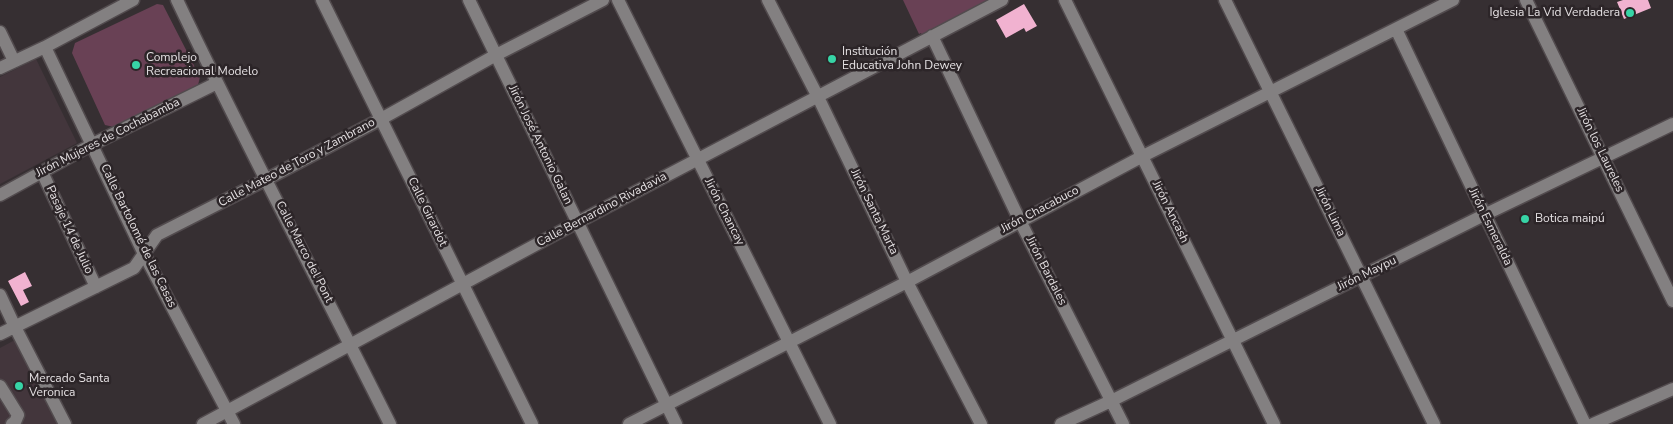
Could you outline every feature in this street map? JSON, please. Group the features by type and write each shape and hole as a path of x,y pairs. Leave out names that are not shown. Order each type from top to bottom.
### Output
{"street":[{"path":"0,68 133,0"},
{"name":"Calle Marco del Pont","path":"178,0 217,83 390,424"},
{"name":"Calle Girardot","path":"322,0 532,424"},
{"name":"Jirón José Antonio Galan","path":"469,0 676,424"},
{"name":"Calle Mateo de Toro y Zambrano","path":"0,334 134,268 157,235 381,119 496,55 603,0"},
{"name":"Jirón Chancay","path":"618,0 830,424"},
{"name":"Jirón Santa Marta","path":"768,0 818,97 907,282 980,424"},
{"name":"Calle Bernardino Rivadavia","path":"203,424 578,222 1002,0"},
{"name":"Jirón Ancash","path":"1066,0 1274,424"},
{"name":"Jirón Lima","path":"1225,0 1434,424"},
{"name":"Jirón Chacabuco","path":"628,424 907,282 1143,156 1453,0"},
{"name":"Jirón los Laureles","path":"1526,0 1673,301"},
{"name":"Jirón Esmeralda","path":"1396,28 1484,215 1586,424"},
{"path":"0,32 14,61"},
{"name":"Jirón Bardales","path":"932,36 1020,221 1123,424"},
{"name":"Calle Bartolomé de las Casas","path":"45,46 144,254 234,424"},
{"name":"Jirón Mujeres de Cochabamba","path":"0,195 93,144 217,83"},
{"name":"Jirón Maypu","path":"1061,424 1112,401 1484,215 1673,124"},
{"name":"Pasaje 14 de Julio","path":"42,172 96,287"},
{"path":"0,295 65,424"},
{"path":"0,386 18,415 12,424"},
{"path":"1594,424 1673,389"}],"shaded area":[{"path":"903,0 994,0 922,35 921,33 919,34"},
{"name":"Complejo Recreacional Modelo","path":"157,4 163,5 200,77 198,85 114,127 105,125 72,53 75,43"},
{"path":"36,59 77,143 0,184 0,77"},
{"name":"Mercado Santa Veronica","path":"15,340 58,424 0,424 0,348"}],"building":[{"name":"Iglesia La Vid Verdadera","path":"1623,0 1648,0 1651,8 1624,19 1617,2"},
{"path":"1024,4 1037,26 1026,32 1024,28 1006,38 996,20"},
{"path":"25,272 32,286 23,290 29,302 21,306 8,281"}],"place":[{"name":"Iglesia La Vid Verdadera","path":"1630,13"},
{"name":"Institución Educativa John Dewey","path":"832,59"},
{"name":"Complejo Recreacional Modelo","path":"136,65"},
{"name":"Botica maipú","path":"1525,219"},
{"name":"Mercado Santa Veronica","path":"19,386"}]}
